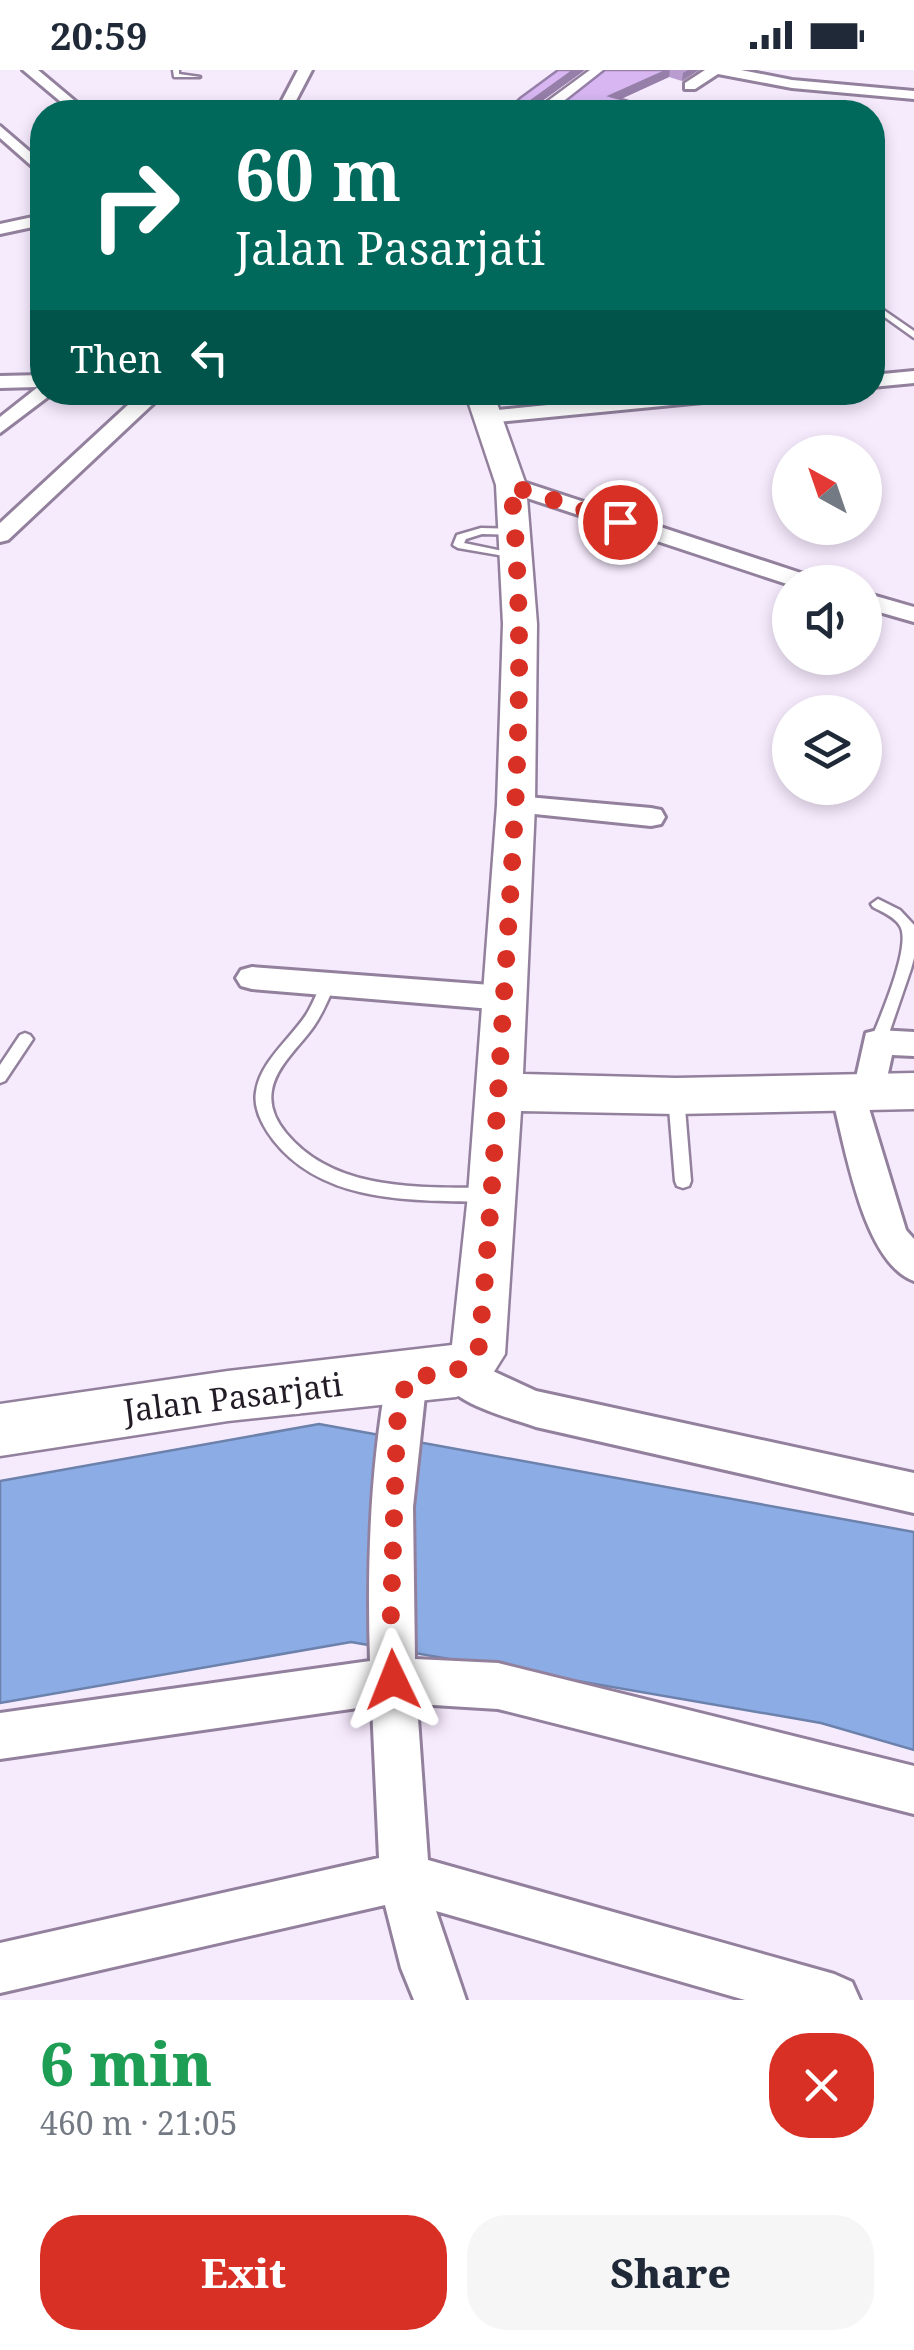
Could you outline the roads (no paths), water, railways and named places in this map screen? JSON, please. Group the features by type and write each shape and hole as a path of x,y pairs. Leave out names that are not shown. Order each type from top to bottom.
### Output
{"main road":[{"path":"560,100 602,70"},
{"path":"432,1385 478,1354 493,1195 516,805 517,545 511,486 484,405"},
{"path":"497,1092 676,1096 877,1092"},
{"name":"Jalan Pasarjati","path":"0,1430 228,1396 432,1385"}],"street":[{"path":"30,70 66,100"},
{"path":"289,100 305,70"},
{"path":"690,86 716,70 789,87 914,95"},
{"path":"0,130 30,159"},
{"path":"0,229 30,223"},
{"path":"885,380 914,377"},
{"path":"0,382 30,381"},
{"path":"0,427 30,402"},
{"path":"0,534 142,405"},
{"path":"511,486 772,571"},
{"path":"882,605 914,614"},
{"path":"516,805 652,816"},
{"path":"252,978 504,998"},
{"path":"914,1044 878,1042 877,1092 890,1237 914,1265"},
{"path":"440,2000 427,1973 403,1877 392,1661 432,1385 502,1397 536,1409 914,1494"},
{"path":"0,1736 392,1661 914,1790"},
{"path":"0,1968 403,1877 834,2000"}],"lane":[{"path":"176,70 176,76 197,77"},
{"path":"885,314 914,336"},
{"path":"878,904 904,920 913,940 913,959 878,1042"},
{"path":"328,984 313,1015 264,1087 265,1114 284,1144 314,1171 368,1186 420,1193 493,1195"},
{"path":"0,1077 24,1039"},
{"path":"676,1096 683,1181"}],"water":[{"path":"319,1424 914,1532 914,1750 821,1723 351,1642 0,1703 0,1481"}]}
